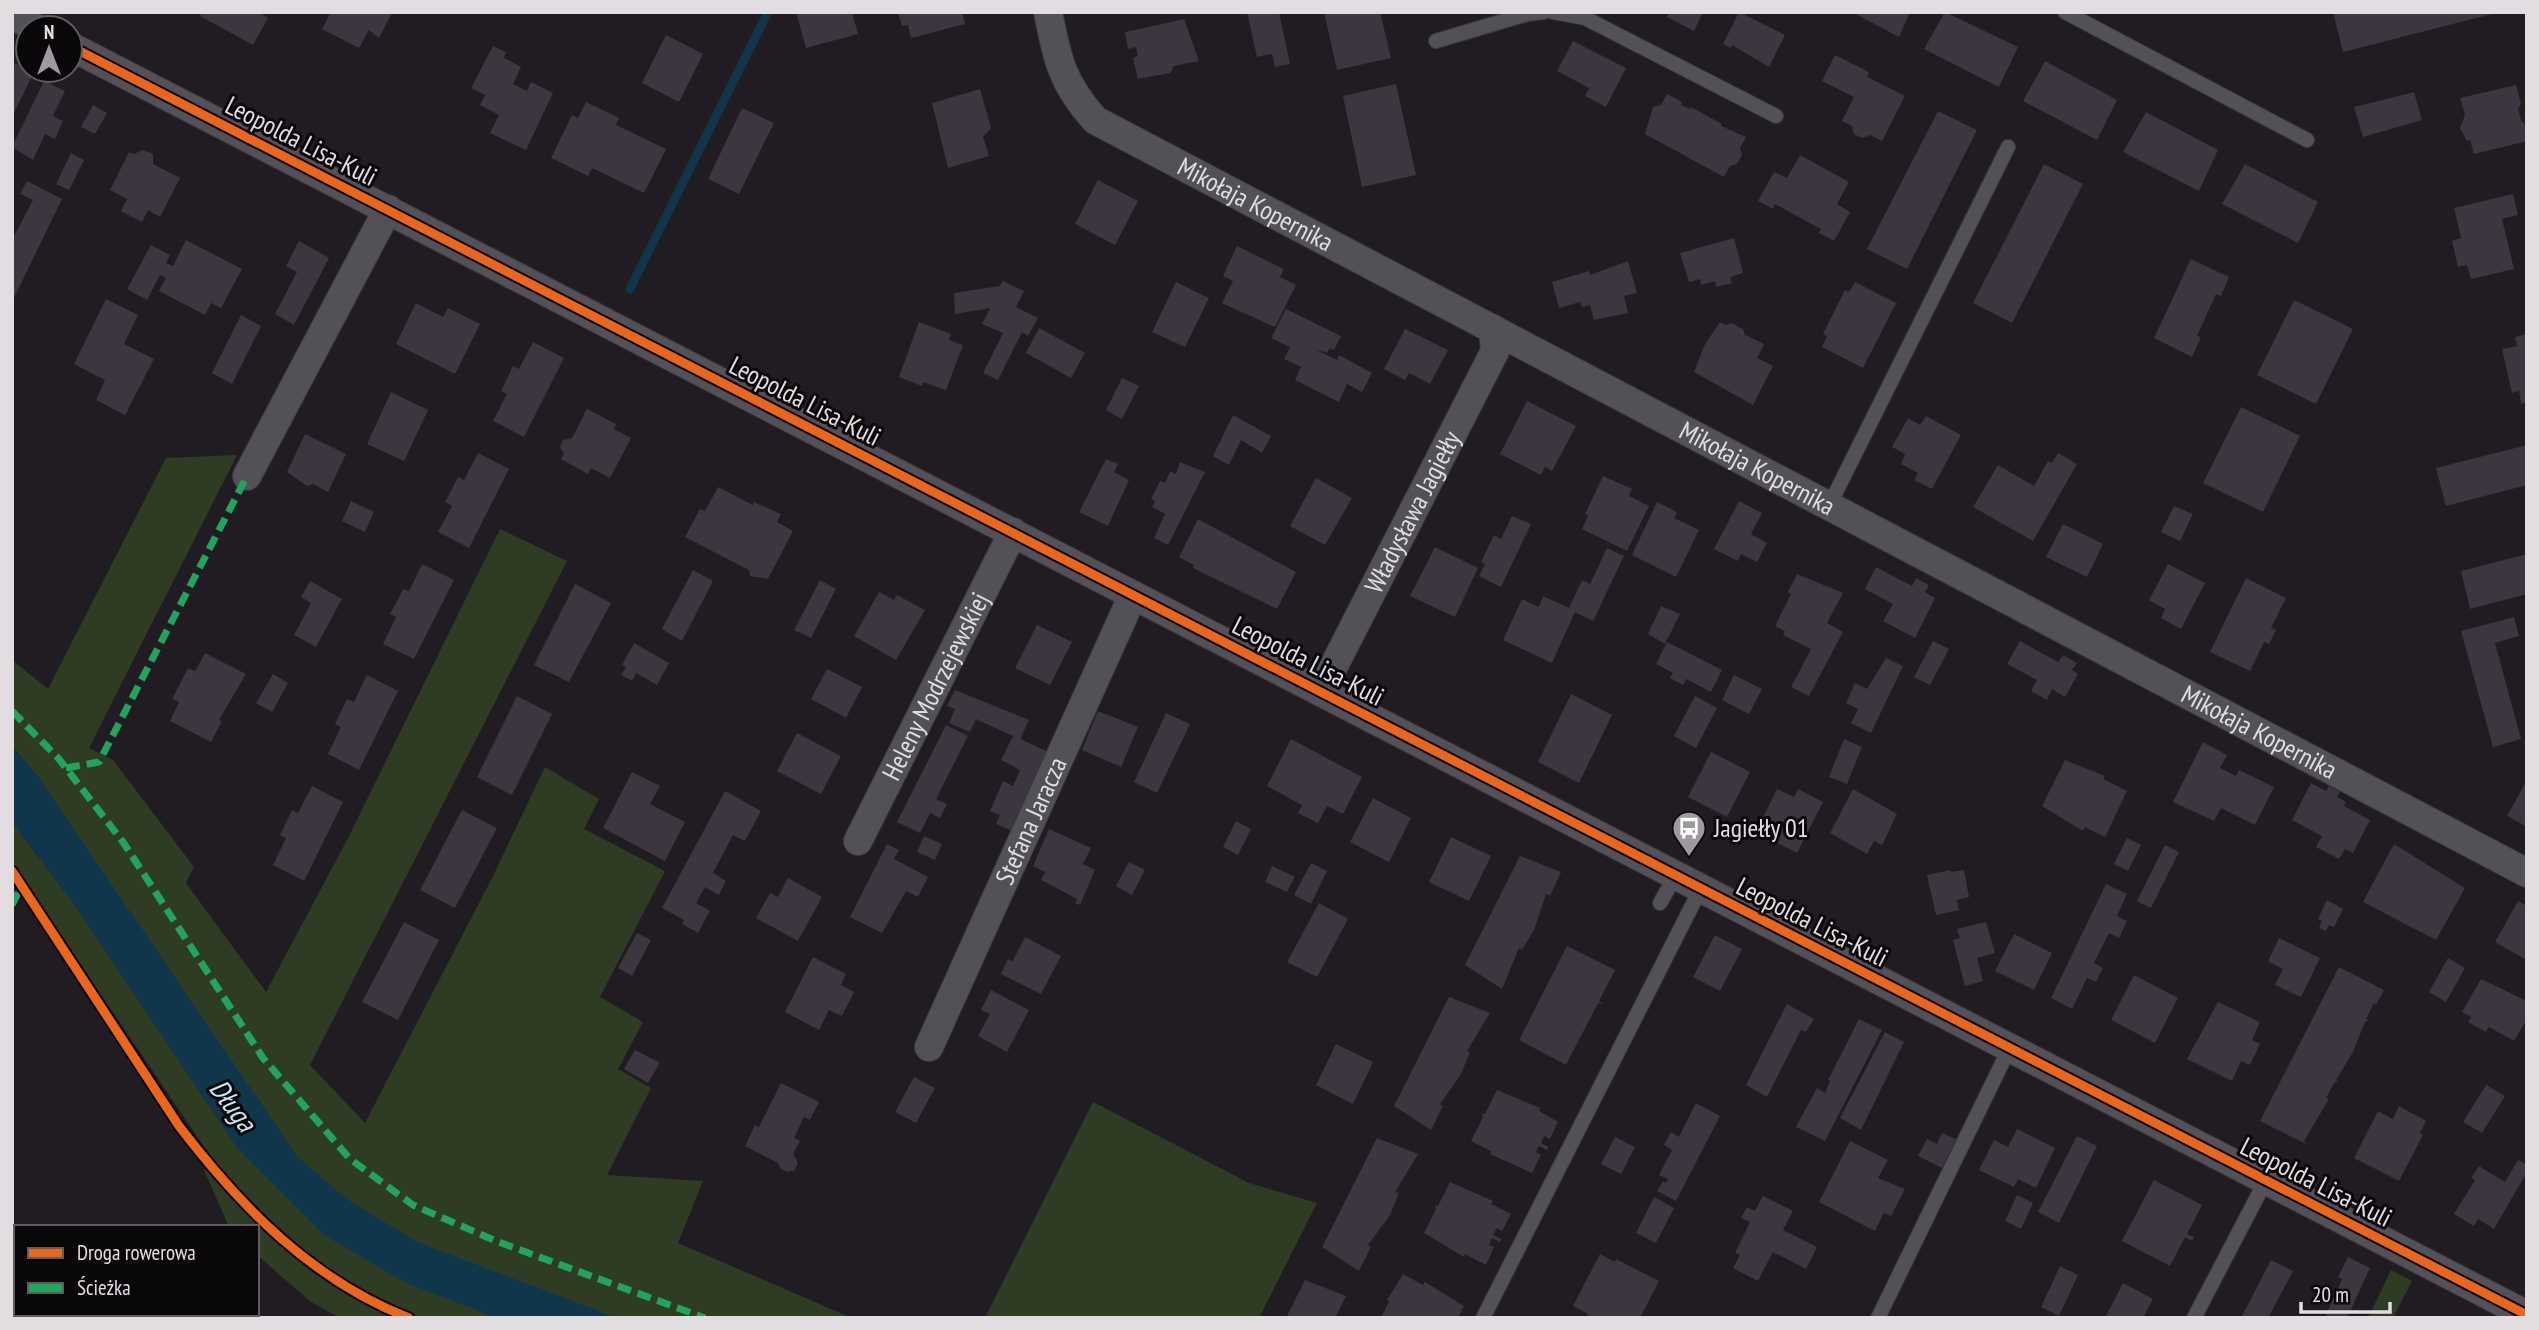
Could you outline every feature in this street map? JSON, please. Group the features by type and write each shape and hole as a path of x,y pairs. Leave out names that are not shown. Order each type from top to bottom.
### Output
{"street":[{"name":"Mikołaja Kopernika","path":"1048,12 1057,60 1073,96 1095,120 2527,873"},
{"name":"Leopolda Lisa-Kuli","path":"84,53 2527,1315"},
{"path":"247,476 388,209"},
{"name":"Władysława Jagiełły","path":"1321,691 1495,351 1493,329"},
{"name":"Heleny Modrzejewskiej","path":"858,841 1013,532"},
{"name":"Stefana Jaracza","path":"929,1047 1133,594"}],"lane":[{"path":"1436,41 1527,14 1544,12"},
{"path":"1553,12 1585,18 1776,116"},
{"path":"2064,12 2307,140"},
{"path":"1829,506 2008,147"},
{"path":"1660,903 1676,875"},
{"path":"1483,1318 1702,888"},
{"path":"1878,1318 2010,1047"},
{"path":"2194,1318 2266,1180"}],"green space":[{"path":"237,455 89,748 113,760 194,867 186,883 266,992 348,838 500,529 567,561 310,1065 365,1123 493,876 545,767 599,799 584,829 665,871 600,997 643,1022 618,1069 651,1088 607,1175 703,1181 678,1243 852,1318 340,1318 311,1302 259,1257 259,1225 228,1225 204,1170 215,1163 12,863 12,822 74,904 238,1148 275,1127 39,778 12,746 12,660 48,689 166,458"},
{"path":"1093,1102 1249,1183 1317,1203 1259,1318 985,1318"},
{"path":"2391,1270 2412,1281 2393,1318 2368,1318"}],"water":[{"name":"Długa","path":"12,746 39,778 297,1156 345,1198 417,1242 617,1318 497,1318 406,1283 324,1235 238,1149 74,904 12,822"}],"building":[{"path":"202,12 259,12 268,18 253,45 200,16"},
{"path":"331,12 392,13 379,38 369,30 359,48 322,29"},
{"path":"796,12 852,12 858,34 806,48"},
{"path":"898,12 962,12 965,24 911,38 908,25 902,26"},
{"path":"1247,12 1279,12 1290,64 1275,67 1272,54 1257,57"},
{"path":"1324,12 1380,12 1391,58 1337,70"},
{"path":"1669,12 1703,12 1694,31 1667,17"},
{"path":"1739,12 1785,35 1769,67 1732,45 1731,48 1723,44"},
{"path":"1852,12 1910,12 1899,37"},
{"path":"1945,12 2018,47 1999,87 1924,49"},
{"path":"2333,12 2496,12 2496,13 2343,52"},
{"path":"1184,19 1199,61 1174,66 1170,73 1138,79 1133,58 1138,56 1136,47 1128,49 1125,32"},
{"path":"666,35 703,54 679,102 642,83"},
{"path":"1573,41 1626,68 1606,107 1585,96 1589,88 1557,71"},
{"path":"493,46 506,52 504,58 521,67 513,84 527,91 531,82 553,93 526,150 490,133 499,115 480,105 485,95 471,88"},
{"path":"1835,55 1869,72 1867,77 1905,96 1882,141 1870,135 1862,138 1854,134 1852,126 1842,121 1854,97 1822,81"},
{"path":"2045,61 2117,100 2097,140 2023,101"},
{"path":"14,65 14,84 28,84 12,117"},
{"path":"43,84 50,84 65,91 53,116 63,121 55,139 45,134 33,160 12,147"},
{"path":"1396,84 1416,175 1362,187 1343,96"},
{"path":"2516,85 2521,104 2518,109 2521,120 2527,127 2527,141 2474,154 2470,140 2467,141 2460,128 2465,115 2460,98"},
{"path":"980,89 991,128 983,137 989,156 948,168 932,103"},
{"path":"2414,92 2422,120 2363,137 2354,107"},
{"path":"1667,94 1682,102 1681,105 1690,109 1691,107 1722,124 1721,126 1746,137 1740,148 1742,155 1737,164 1730,166 1724,177 1645,134 1653,107 1661,105"},
{"path":"586,102 619,118 616,125 666,149 644,193 592,168 588,176 551,158 572,115 578,118"},
{"path":"93,105 107,113 95,134 81,127"},
{"path":"742,108 774,123 739,194 708,179"},
{"path":"1938,111 1977,130 1907,269 1867,249"},
{"path":"2146,112 2218,150 2199,191 2123,152"},
{"path":"143,150 153,154 153,164 180,178 160,217 148,210 142,222 121,211 127,199 110,190 129,152 134,154"},
{"path":"71,153 84,160 69,190 56,184"},
{"path":"1800,155 1849,182 1837,204 1850,212 1834,241 1819,233 1821,229 1775,204 1773,209 1758,201 1774,172 1787,178"},
{"path":"2044,164 2083,184 2012,323 1973,303"},
{"path":"2245,164 2318,202 2298,243 2222,204"},
{"path":"1098,180 1138,201 1115,245 1075,224"},
{"path":"27,181 62,199 12,302 12,240 33,200 20,194"},
{"path":"2513,194 2518,215 2502,219 2514,269 2471,279 2467,265 2458,267 2452,241 2461,238 2454,208"},
{"path":"1734,238 1743,273 1730,277 1732,283 1716,287 1715,281 1701,285 1700,279 1689,282 1680,253"},
{"path":"186,240 242,269 221,308 211,303 205,315 159,291 166,278 160,275 147,300 127,289 151,245 170,255 166,263 173,266"},
{"path":"299,241 329,258 294,325 275,314 297,272 286,266"},
{"path":"1237,246 1284,269 1280,277 1296,285 1275,327 1222,303 1233,281 1223,276"},
{"path":"2191,259 2229,277 2221,296 2216,294 2197,336 2201,337 2192,357 2154,338"},
{"path":"1628,261 1637,293 1624,296 1628,313 1594,320 1590,305 1582,307 1580,302 1559,308 1552,282 1589,271 1590,275"},
{"path":"1003,281 1024,291 1016,307 1038,318 1028,336 1022,332 998,380 983,373 1003,333 982,324 990,308 955,314 954,293 1000,286"},
{"path":"1176,282 1209,298 1185,347 1152,332"},
{"path":"1855,282 1898,304 1895,305 1863,368 1822,347 1827,336 1823,334 1845,290 1849,292"},
{"path":"106,299 138,315 124,344 154,359 125,415 96,400 105,380 74,364"},
{"path":"2294,300 2353,329 2316,404 2257,375"},
{"path":"416,303 443,317 448,308 480,324 455,374 396,344"},
{"path":"1286,309 1341,336 1334,350 1330,348 1327,353 1316,350 1337,360 1339,355 1372,373 1362,392 1347,384 1339,402 1295,380 1301,367 1284,359 1290,347 1271,338"},
{"path":"241,315 261,326 232,384 212,373"},
{"path":"919,322 951,334 949,340 963,345 946,390 923,382 922,386 899,377"},
{"path":"1720,322 1726,325 1731,323 1743,329 1745,335 1764,344 1757,358 1773,366 1753,405 1694,372 1704,346"},
{"path":"1039,328 1085,353 1071,378 1026,353"},
{"path":"1405,329 1448,350 1430,384 1409,373 1405,380 1384,369"},
{"path":"2527,334 2527,402 2521,404 2519,391 2512,393 2502,349 2517,346 2515,337"},
{"path":"533,342 564,358 524,437 493,421 507,394 501,391 513,366 519,369"},
{"path":"1122,378 1139,386 1122,419 1106,410"},
{"path":"391,392 428,410 404,461 367,444"},
{"path":"1527,401 1576,426 1552,471 1545,467 1541,475 1500,454"},
{"path":"2241,407 2300,436 2263,512 2203,483"},
{"path":"587,409 616,424 614,429 631,438 610,478 591,468 588,474 561,459 564,454 560,447 563,440 572,438"},
{"path":"1233,415 1271,436 1262,453 1241,440 1229,465 1213,456"},
{"path":"1926,416 1961,435 1932,489 1914,480 1918,473 1901,464 1905,454 1892,447 1908,418 1920,425"},
{"path":"305,434 346,454 328,492 313,484 307,486 287,472"},
{"path":"2527,445 2527,485 2446,506 2436,468"},
{"path":"478,453 509,469 469,548 438,532 452,506 445,502 458,477 464,480"},
{"path":"2058,453 2077,464 2033,541 1973,507 1998,465 2034,486 2048,461 2052,463"},
{"path":"1106,459 1118,464 1114,472 1129,480 1108,526 1079,512"},
{"path":"1180,462 1205,472 1168,545 1154,538 1165,514 1152,507 1155,501 1151,499 1160,481 1165,483 1170,471 1176,474"},
{"path":"1603,476 1632,489 1629,496 1649,506 1627,551 1582,529 1588,516 1585,514"},
{"path":"1316,478 1352,498 1325,545 1290,526"},
{"path":"718,487 753,505 754,502 781,514 777,522 793,531 768,579 750,576 749,570 685,537 700,509 705,511"},
{"path":"351,501 374,512 365,532 342,521"},
{"path":"1739,501 1762,513 1751,534 1767,543 1757,562 1741,554 1738,561 1714,549"},
{"path":"1657,502 1677,512 1674,518 1699,530 1676,577 1632,555"},
{"path":"2174,506 2193,514 2180,541 2161,532"},
{"path":"1512,516 1531,524 1501,587 1479,576 1485,564 1481,562 1494,535 1501,539"},
{"path":"1198,519 1296,572 1277,609 1193,568 1194,565 1179,557"},
{"path":"2063,524 2103,544 2087,577 2046,557"},
{"path":"1435,547 1478,568 1455,617 1410,596"},
{"path":"1607,548 1624,556 1593,621 1575,612 1552,663 1503,640 1522,599 1539,607 1543,596 1569,608 1582,580 1590,584"},
{"path":"2527,554 2527,594 2470,609 2461,571"},
{"path":"422,564 454,580 414,659 383,644 396,617 390,614 403,589 409,591"},
{"path":"2168,564 2205,583 2181,629 2161,618 2165,609 2149,600"},
{"path":"1876,567 1912,586 1916,578 1929,585 1925,592 1935,598 1915,638 1883,621 1893,604 1865,589"},
{"path":"693,570 713,581 682,641 662,629"},
{"path":"1797,574 1843,593 1827,623 1843,632 1809,696 1791,687 1811,649 1783,635 1785,631 1775,626 1791,594 1788,592"},
{"path":"2246,578 2286,598 2271,628 2276,630 2269,644 2264,642 2250,671 2210,652"},
{"path":"820,580 836,589 811,638 794,630"},
{"path":"310,581 342,599 316,647 294,635 311,603 301,597"},
{"path":"575,584 611,603 569,682 534,665"},
{"path":"879,592 894,600 897,595 925,610 896,660 854,636"},
{"path":"1661,606 1680,614 1665,644 1648,634"},
{"path":"2514,617 2519,636 2495,643 2521,739 2493,747 2461,631"},
{"path":"1037,625 1072,642 1050,685 1015,668"},
{"path":"1933,641 1949,649 1930,685 1914,677"},
{"path":"2020,641 2058,662 2063,655 2077,663 2072,670 2078,674 2065,697 2052,689 2047,700 2031,691 2037,680 2007,664"},
{"path":"1667,642 1722,670 1711,692 1686,679 1683,685 1670,678 1673,673 1656,664"},
{"path":"634,643 669,663 657,685 636,673 632,681 621,675 626,667 622,665"},
{"path":"205,653 246,674 219,720 222,721 211,742 170,721 179,702 172,699 188,668 195,671"},
{"path":"1886,658 1903,666 1871,733 1851,723 1858,709 1846,703 1855,683 1867,689"},
{"path":"827,669 862,687 846,718 811,699"},
{"path":"273,674 288,683 272,712 256,703"},
{"path":"367,675 398,691 359,770 328,754 341,727 335,724 347,699 354,702"},
{"path":"1734,675 1762,689 1749,714 1722,700"},
{"path":"955,690 1029,720 1020,739 1053,754 1015,832 996,824 1000,815 990,811 1003,781 1013,786 1020,770 1001,760 1013,736 976,719 970,732 949,723 955,709 947,706"},
{"path":"1571,694 1612,715 1579,783 1538,762"},
{"path":"517,696 552,714 512,795 477,777"},
{"path":"1695,696 1717,708 1696,748 1674,736"},
{"path":"1098,711 1138,727 1121,767 1082,750"},
{"path":"1166,713 1190,724 1157,793 1134,782"},
{"path":"946,725 968,736 936,799 947,804 940,818 930,813 920,833 897,822"},
{"path":"797,733 841,756 821,794 777,771"},
{"path":"1291,739 1362,777 1343,814 1327,806 1318,823 1298,813 1302,805 1267,786"},
{"path":"1844,739 1862,747 1847,784 1829,777"},
{"path":"2203,742 2227,755 2220,768 2236,776 2239,770 2274,787 2255,825 2221,808 2214,821 2173,802"},
{"path":"1711,752 1750,772 1727,817 1688,797"},
{"path":"2065,760 2105,776 2103,779 2127,791 2105,837 2085,827 2083,831 2042,806"},
{"path":"632,772 660,786 650,804 685,822 665,861 603,828"},
{"path":"2527,780 2527,827 2507,816"},
{"path":"2311,783 2326,791 2329,786 2340,792 2337,797 2346,802 2344,806 2370,820 2353,853 2345,849 2339,859 2316,847 2322,836 2292,820"},
{"path":"312,786 343,802 304,881 273,865 286,838 280,835 292,810 298,813"},
{"path":"1777,789 1794,797 1798,789 1823,802 1797,853 1756,832"},
{"path":"1853,789 1897,814 1882,845 1874,841 1867,854 1830,833"},
{"path":"725,791 761,811 745,841 733,835 713,873 726,881 719,895 705,887 696,903 710,911 698,933 682,924 684,920 662,908"},
{"path":"1373,798 1411,818 1389,862 1350,842"},
{"path":"462,810 497,828 455,908 420,890"},
{"path":"1236,821 1251,829 1238,855 1223,847"},
{"path":"1049,829 1091,848 1083,864 1095,870 1080,905 1075,903 1077,899 1041,880 1045,872 1033,866"},
{"path":"924,836 942,844 935,860 917,852"},
{"path":"1451,837 1491,856 1469,901 1429,882"},
{"path":"2127,838 2141,845 2128,871 2114,864"},
{"path":"887,844 899,850 894,859 928,877 918,897 906,891 882,933 850,917"},
{"path":"2394,844 2465,888 2436,940 2363,902"},
{"path":"2165,845 2179,852 2151,908 2137,901"},
{"path":"1520,856 1561,872 1550,896 1546,894 1534,930 1522,950 1519,948 1502,989 1465,965"},
{"path":"1129,862 1145,870 1132,895 1116,886"},
{"path":"1311,863 1327,871 1311,904 1294,895"},
{"path":"1272,866 1295,877 1287,892 1265,882"},
{"path":"1964,870 1969,897 1957,900 1959,910 1936,915 1927,875"},
{"path":"788,878 822,897 798,941 756,918 770,893 778,897"},
{"path":"2106,884 2127,894 2117,916 2127,921 2119,938 2109,933 2094,963 2103,968 2096,982 2087,978 2072,1009 2051,998"},
{"path":"2327,900 2343,909 2334,927 2329,925 2326,931 2319,928 2322,921 2318,919"},
{"path":"2518,901 2527,906 2527,960 2495,942"},
{"path":"1319,903 1348,919 1317,977 1287,962"},
{"path":"404,922 439,940 398,1020 362,1002"},
{"path":"1986,922 1995,953 1977,958 1983,981 1965,986 1953,940 1960,938 1957,929"},
{"path":"637,933 651,940 632,976 618,968"},
{"path":"2014,934 2052,953 2034,990 1995,971"},
{"path":"1715,935 1742,949 1720,991 1693,977"},
{"path":"1025,937 1061,956 1041,994 1001,974 1008,959 1012,962"},
{"path":"2279,938 2320,958 2301,997 2275,985 2283,969 2268,961"},
{"path":"1567,946 1615,970 1599,1001 1603,1004 1598,1003 1566,1065 1519,1040"},
{"path":"813,957 846,974 841,985 854,992 842,1016 829,1010 819,1030 785,1012"},
{"path":"2448,958 2465,968 2446,1002 2429,992"},
{"path":"2339,967 2384,990 2376,1005 2374,1003 2366,1019 2369,1020 2365,1022 2353,1052 2304,1141 2306,1144 2260,1121"},
{"path":"2134,975 2178,998 2155,1043 2111,1020"},
{"path":"2481,979 2527,1001 2527,1019 2514,1041 2489,1027 2486,1032 2468,1022 2471,1017 2462,1012"},
{"path":"991,990 1029,1010 1007,1052 978,1036 990,1014 981,1010"},
{"path":"1449,997 1490,1013 1467,1051 1470,1052 1461,1074 1440,1104 1443,1106 1431,1130 1394,1106"},
{"path":"2218,1002 2260,1022 2252,1040 2260,1044 2250,1065 2241,1061 2232,1081 2187,1059"},
{"path":"1787,1004 1814,1019 1806,1032 1801,1030 1767,1097 1746,1085"},
{"path":"1859,1019 1882,1030 1825,1141 1796,1127 1817,1088 1825,1093 1830,1081 1828,1080"},
{"path":"1885,1032 1904,1042 1861,1130 1840,1118"},
{"path":"1336,1044 1373,1062 1353,1104 1316,1085"},
{"path":"635,1050 660,1063 648,1083 624,1069"},
{"path":"914,1077 935,1088 916,1123 895,1112"},
{"path":"781,1083 819,1102 810,1120 804,1117 794,1138 800,1141 793,1154 798,1163 795,1170 788,1172 781,1169 778,1163 745,1146 755,1125 759,1127"},
{"path":"2486,1085 2505,1096 2482,1133 2463,1122"},
{"path":"1497,1090 1540,1108 1539,1111 1558,1122 1550,1139 1544,1136 1541,1143 1548,1147 1547,1150 1539,1146 1536,1152 1541,1155 1532,1173 1490,1154 1491,1151 1471,1141 1483,1117 1482,1113 1485,1114"},
{"path":"1696,1103 1720,1116 1676,1201 1657,1191 1663,1181 1666,1183 1668,1179 1659,1175 1672,1150 1664,1145 1671,1132 1679,1137"},
{"path":"2399,1106 2426,1121 2420,1133 2423,1135 2399,1181 2354,1158 2378,1111 2393,1119"},
{"path":"2017,1129 2055,1148 2036,1188 2018,1179 2014,1187 1979,1170 1994,1140 2008,1147"},
{"path":"1942,1133 1956,1139 1942,1168 1918,1156 1927,1139 1937,1144"},
{"path":"2077,1136 2097,1146 2059,1223 2038,1212"},
{"path":"1615,1137 1635,1147 1621,1174 1601,1164"},
{"path":"1377,1138 1418,1154 1395,1192 1399,1193 1390,1215 1368,1245 1371,1247 1359,1271 1322,1247"},
{"path":"1850,1141 1888,1160 1878,1178 1905,1189 1891,1216 1884,1213 1875,1231 1819,1202"},
{"path":"2518,1160 2527,1165 2527,1172 2494,1229 2478,1219 2474,1226 2454,1214 2475,1180 2471,1178 2479,1166 2505,1182"},
{"path":"2154,1180 2202,1205 2187,1234 2194,1237 2192,1241 2185,1237 2170,1266 2122,1241"},
{"path":"1450,1182 1493,1201 1491,1204 1511,1214 1502,1231 1497,1228 1493,1235 1501,1239 1500,1242 1492,1238 1489,1245 1494,1247 1486,1265 1465,1254 1464,1257 1424,1233 1436,1209 1435,1205 1438,1206"},
{"path":"2017,1195 2033,1203 2021,1229 2005,1221"},
{"path":"1763,1196 1793,1211 1783,1230 1817,1247 1806,1269 1773,1252 1758,1281 1733,1268 1740,1255 1735,1253 1750,1222 1741,1218 1747,1207 1755,1211"},
{"path":"1654,1197 1674,1208 1656,1243 1636,1233"},
{"path":"1600,1254 1615,1262 1616,1259 1659,1281 1640,1318 1588,1318 1588,1314 1573,1306"},
{"path":"2348,1257 2370,1268 2347,1318 2331,1318 2326,1315 2342,1279 2338,1277"},
{"path":"2271,1260 2293,1271 2268,1318 2241,1318"},
{"path":"2060,1266 2078,1275 2059,1316 2041,1307"},
{"path":"1403,1274 1423,1285 1425,1282 1464,1306 1458,1318 1381,1318 1389,1301 1387,1300"},
{"path":"1305,1280 1346,1296 1335,1318 1286,1318"},
{"path":"2123,1283 2153,1299 2143,1318 2105,1318"}],"waterway":[{"path":"630,289 768,12"}],"marked path":[{"path":"66,768 99,762 247,476"},
{"path":"12,711 59,759 123,842 263,1058 350,1159 413,1205 496,1241 705,1318"},
{"path":"12,905 22,885"}],"cycle path":[{"path":"84,53 2527,1315"},
{"path":"12,871 179,1126 227,1185 281,1238 310,1262 374,1302 409,1318"}],"place":[{"name":"Jagiełły 01","path":"1689,858"}]}
